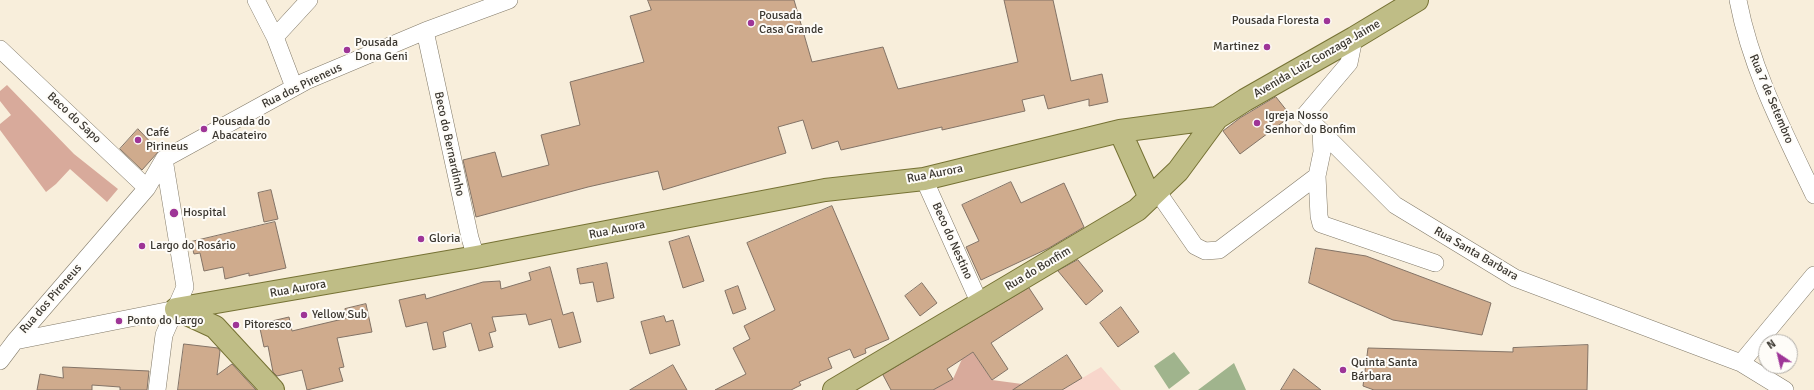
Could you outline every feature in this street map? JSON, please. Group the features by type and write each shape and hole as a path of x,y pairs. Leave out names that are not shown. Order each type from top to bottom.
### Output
{"main road":[{"name":"Avenida Luiz Gonzaga Jaime","path":"1217,118 1245,100 1417,0"},
{"name":"Rua Aurora","path":"176,309 238,300 476,257 825,190 924,179 1120,131 1217,118"},
{"name":"Rua do Bonfim","path":"834,390 1137,210 1178,171 1217,118"},
{"path":"1120,131 1154,195"},
{"path":"215,327 216,316 220,308 238,300"},
{"path":"176,309 215,327 273,390"}],"street":[{"path":"256,0 275,37 294,87"},
{"path":"275,37 309,0"},
{"name":"Rua dos Pireneus","path":"0,361 15,341 147,188 164,159 294,87 424,31 509,0"},
{"name":"Rua 7 de Setembro","path":"1738,0 1744,32 1770,103 1814,195"},
{"name":"Beco do Bernardinho","path":"424,31 476,257"},
{"name":"Rua Santa Barbara","path":"1354,38 1350,63 1305,115 1395,205 1514,278 1741,363 1785,390"},
{"name":"Beco do Sapo","path":"0,49 147,188"},
{"path":"1321,131 1322,152 1317,176 1319,216 1321,224 1435,263"},
{"path":"157,390 164,335 185,288 164,159"},
{"path":"1154,195 1195,246 1205,251 1219,250 1317,176"},
{"name":"Beco do Nestino","path":"924,179 980,304"},
{"path":"1741,363 1814,275"},
{"name":"Rua Aurora","path":"15,341 176,309"}],"shaded area":[{"path":"7,85 74,154 118,189 107,202 70,169 46,192 0,130 0,124 11,115 0,101 0,91"},
{"path":"973,352 992,380 1022,384 1025,390 933,390 953,379 962,359"},
{"path":"1174,352 1190,373 1169,389 1154,366"},
{"path":"1234,363 1246,390 1198,390"},
{"path":"1101,367 1121,390 1062,390"}],"building":[{"path":"648,0 794,0 812,62 883,47 898,89 1018,62 1004,0 1053,0 1071,81 1102,74 1108,102 1089,106 1089,99 1048,109 1044,95 1022,100 1025,111 942,130 942,127 841,150 838,141 812,149 803,120 778,127 786,153 663,190 658,171 588,187 476,217 463,160 495,152 502,177 549,165 541,135 580,125 570,82 644,62 630,16 651,10"},
{"name":"Igreja Nosso Senhor do Bonfim","path":"1276,97 1291,116 1240,154 1223,131 1240,118"},
{"name":"Café Pirineus","path":"138,129 159,151 142,170 120,149"},
{"path":"1011,182 1021,203 1064,183 1084,227 1049,248 981,280 966,247 979,241 962,205"},
{"path":"271,190 278,219 264,222 258,193"},
{"path":"832,206 889,339 865,349 866,353 854,358 850,349 828,358 832,368 799,382 801,385 791,390 715,390 746,374 733,348 750,339 744,326 775,310 747,243"},
{"path":"275,222 286,268 249,276 249,273 225,279 223,267 204,271 200,253 194,254 191,242"},
{"path":"689,236 704,281 683,288 669,242"},
{"path":"1316,248 1366,256 1491,303 1482,335 1393,320 1309,283"},
{"path":"1078,260 1103,291 1086,305 1058,271"},
{"path":"607,263 614,298 597,302 593,282 580,284 577,269"},
{"path":"550,267 563,315 573,312 581,342 559,348 551,319 529,325 526,314 492,317 496,331 489,333 493,347 479,351 471,323 443,332 446,347 433,350 427,322 406,327 399,300 425,294 426,299 483,282 500,281 501,289 531,280 529,273"},
{"path":"922,283 937,303 920,316 905,296"},
{"path":"738,286 746,309 733,314 725,291"},
{"path":"1029,288 1043,309 991,343 1008,369 992,380 973,352 947,369 953,379 933,390 891,390 883,375"},
{"path":"366,304 372,332 337,338 344,367 339,368 343,381 307,390 302,370 277,376 273,372 268,346 264,347 259,324 289,317 292,331 347,318 345,309"},
{"path":"1121,307 1139,332 1118,347 1100,323"},
{"path":"664,316 666,322 673,320 680,345 650,354 641,322"},
{"path":"184,344 218,348 220,351 217,375 232,364 256,390 178,390"},
{"path":"1588,345 1587,390 1374,390 1363,386 1368,348 1513,352 1513,348"},
{"path":"1067,355 1082,378 1062,390 1013,390"},
{"path":"673,365 687,390 630,390"},
{"path":"63,367 149,371 147,390 120,390 120,387 92,385 92,390 37,390 40,374 63,378"},
{"path":"1294,369 1321,390 1281,390"}],"place":[{"name":"Pousada Floresta","path":"1327,21"},
{"name":"Pousada Casa Grande","path":"751,23"},
{"name":"Martinez","path":"1267,47"},
{"name":"Pousada Dona Geni","path":"347,50"},
{"name":"Igreja Nosso Senhor do Bonfim","path":"1257,123"},
{"name":"Pousada do Abacateiro","path":"204,129"},
{"name":"Café Pirineus","path":"138,140"},
{"name":"Hospital","path":"174,213"},
{"name":"Gloria","path":"421,239"},
{"name":"Largo do Rosário","path":"142,246"},
{"name":"Yellow Sub","path":"304,315"},
{"name":"Ponto do Largo","path":"119,321"},
{"name":"Pitoresco","path":"236,325"},
{"name":"Quinta Santa Bárbara","path":"1343,370"}]}
